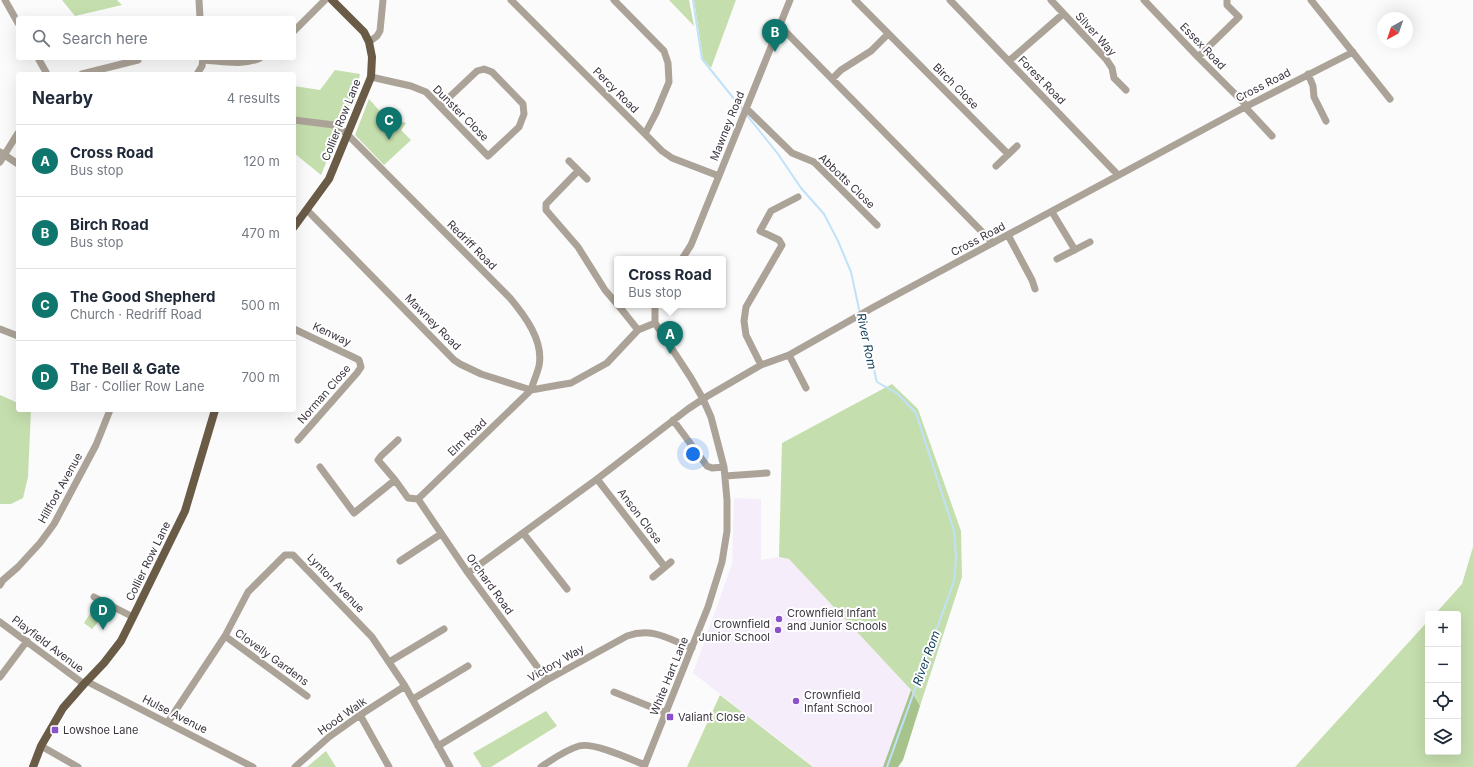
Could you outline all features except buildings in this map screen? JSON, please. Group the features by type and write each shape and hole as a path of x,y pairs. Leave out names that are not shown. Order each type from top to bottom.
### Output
{"main road":[{"name":"Collier Row Lane","path":"296,221 307,210 329,179 371,77 372,57 369,42 364,32 332,0"},
{"name":"Collier Row Lane","path":"33,767 50,728 63,708 117,647 133,617 185,510 214,412"}],"street":[{"path":"5,0 16,19"},
{"path":"199,0 200,16"},
{"path":"296,29 326,0"},
{"path":"369,42 377,36 380,31 383,0"},
{"name":"Percy Road","path":"511,0 662,151 672,158 719,176"},
{"path":"614,0 664,51 668,63 669,82 656,112 644,134"},
{"name":"Mawney Road","path":"684,256 691,245 790,0"},
{"name":"Birch Close","path":"854,0 1008,154"},
{"name":"Forest Road","path":"950,0 1118,175"},
{"name":"Silver Way","path":"1051,0 1106,59 1112,68 1114,78 1126,90"},
{"name":"Essex Road","path":"1144,0 1246,106 1272,136"},
{"path":"1198,57 1239,17 1227,5 1227,0"},
{"path":"1311,0 1390,99"},
{"name":"Silver Way","path":"1009,61 1063,14"},
{"path":"780,26 993,243"},
{"path":"832,79 841,70 871,51 888,34"},
{"name":"Cross Road","path":"468,573 597,479 703,399 762,365 789,355 872,308 1246,106 1353,52"},
{"path":"39,60 46,72"},
{"path":"90,72 136,60"},
{"path":"198,72 204,60"},
{"path":"216,60 240,62 255,60"},
{"name":"Dunster Close","path":"371,77 411,86 426,92 488,156 518,127 524,114 523,104 492,72 484,69 477,70 440,106"},
{"path":"1308,74 1313,86 1314,97 1326,121"},
{"name":"Abbotts Close","path":"744,113 749,110 792,153 814,162 877,225"},
{"name":"Redriff Road","path":"296,120 334,125 347,134 522,313 533,332 539,350 539,366 531,390"},
{"path":"0,162 2,154 16,136"},
{"path":"996,166 1017,146"},
{"path":"2,154 16,163"},
{"path":"569,161 587,179"},
{"path":"578,171 546,204 546,210 578,247 614,301"},
{"path":"762,365 746,335 744,321 746,307 782,244 779,240 760,231 771,211 798,197"},
{"name":"Mawney Road","path":"307,210 451,358 481,374 531,390 571,383 607,363 638,330 655,323"},
{"path":"1052,212 1075,250"},
{"path":"1008,235 1032,280 1035,289"},
{"path":"1057,259 1090,242"},
{"path":"620,308 638,330"},
{"path":"655,308 655,323"},
{"name":"White Hart Lane","path":"644,766 708,607 722,559 726,531 727,500 724,467 710,417 703,399 655,323"},
{"path":"0,329 16,335"},
{"name":"Kenway","path":"296,330 360,360"},
{"path":"789,355 806,388"},
{"name":"Norman Close","path":"298,440 357,373 361,367 360,360"},
{"name":"Elm Road","path":"418,499 531,390"},
{"name":"Hillfoot Avenue","path":"0,585 32,552 54,524 96,445 109,412"},
{"path":"674,420 707,466 712,468 724,467"},
{"path":"398,440 378,460 408,498 418,499"},
{"path":"320,467 354,513 395,480"},
{"path":"725,476 767,473"},
{"name":"Anson Close","path":"597,479 665,568"},
{"name":"Orchard Road","path":"418,499 468,573 547,680"},
{"path":"524,533 567,589"},
{"path":"400,561 441,534"},
{"name":"Lynton Avenue","path":"168,722 225,636 248,592 285,555 290,554 293,555 372,637 406,686 450,767"},
{"path":"653,577 671,562"},
{"path":"94,597 133,617"},
{"name":"Playfield Avenue","path":"0,622 85,683"},
{"path":"389,662 444,629"},
{"name":"Victory Way","path":"438,746 547,680 627,636 645,632 658,634 692,648"},
{"name":"Clovelly Gardens","path":"225,636 307,696"},
{"path":"0,677 27,642"},
{"path":"412,699 468,666"},
{"name":"Hulse Avenue","path":"85,683 168,722 253,767"},
{"name":"Hood Walk","path":"295,767 329,737 360,715 406,686"},
{"path":"614,692 666,713"},
{"path":"360,715 389,767"},
{"path":"541,767 565,752 581,745 596,746 644,766"},
{"path":"41,746 78,767"}],"shaded area":[{"name":"Crownfield Infant and Junior Schools","path":"734,498 761,499 761,560 779,557 789,559 912,691 884,767 814,767 693,673 732,564"}],"green space":[{"path":"62,0 117,0 122,5 75,16"},
{"path":"669,0 689,0 694,26"},
{"path":"694,0 736,0 711,68 703,59"},
{"path":"335,70 360,74 358,84 321,175 296,155 296,86 320,90"},
{"path":"369,99 385,117 406,123 401,130 411,140 384,165 355,135"},
{"path":"892,384 918,409 961,531 962,577 920,706 912,691 789,559 779,557 782,443"},
{"path":"0,395 16,402 16,412 31,412 28,477 23,498 11,504 0,504"},
{"path":"1473,547 1473,767 1295,767 1425,624 1425,755 1461,755 1461,611 1438,611 1462,584"},
{"path":"93,609 103,617 92,629 84,623"},
{"path":"911,690 920,706 903,760 898,767 883,767"},
{"path":"720,695 813,767 687,767"},
{"path":"546,711 557,726 491,767 482,767 473,753"},
{"path":"326,751 336,767 307,767"}],"waterway":[{"name":"River Rom","path":"693,0 702,59 743,110"},
{"name":"River Rom","path":"746,114 778,154 801,188 824,214 838,241 851,272 859,309 867,332 877,382 898,394 916,413 954,531 956,557 954,581 887,767"}],"place":[{"name":"Birch Road","path":"775,52"},
{"name":"The Good Shepherd","path":"389,140"},
{"name":"Cross Road","path":"670,354"},
{"name":"Crownfield Infant and Junior Schools","path":"779,619"},
{"name":"The Bell & Gate","path":"103,630"},
{"name":"Crownfield Junior School","path":"778,630"},
{"name":"Crownfield Infant School","path":"796,701"},
{"name":"Valiant Close","path":"670,717"},
{"name":"Lowshoe Lane","path":"55,730"}]}
